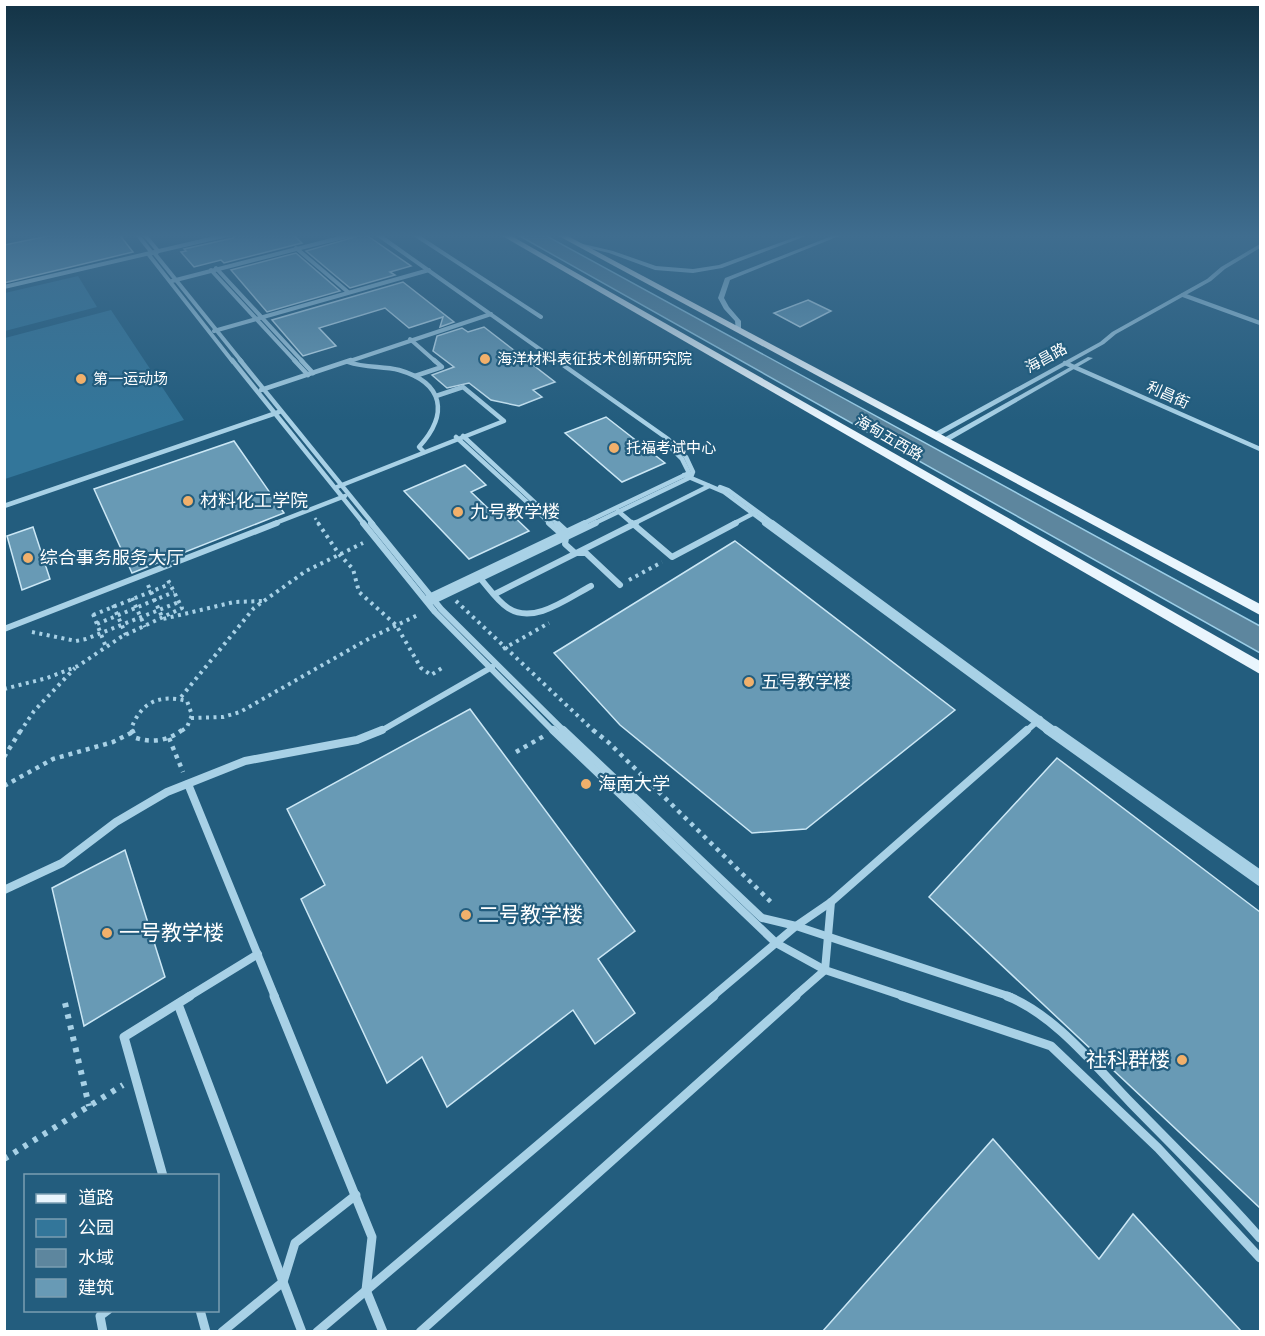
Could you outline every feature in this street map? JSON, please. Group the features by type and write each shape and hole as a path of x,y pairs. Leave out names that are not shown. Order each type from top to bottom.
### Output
{"main road":[{"name":"海甸五西路","path":"612,296 1260,668"},
{"name":"海甸五西路","path":"675,296 1260,610"}],"street":[{"path":"185,296 429,600 578,756 776,943 825,970 1040,1043 1059,1052 1196,1186 1260,1258"},
{"path":"238,296 309,373"},
{"path":"213,330 331,296"},
{"path":"463,296 675,445 689,462 689,476"},
{"path":"509,296 541,317"},
{"path":"722,296 726,308 738,321 738,330"},
{"name":"海昌路","path":"939,438 1065,363 1185,296"},
{"name":"海昌路","path":"939,438 1074,367 1110,346 1119,336 1185,296"},
{"path":"1187,296 1260,323"},
{"path":"260,389 488,314"},
{"path":"410,339 442,367 415,376"},
{"path":"346,361 388,368 415,376 428,386 440,406 437,425 419,447 423,451"},
{"name":"利昌街","path":"1065,363 1260,449"},
{"path":"337,485 501,418 464,387 436,396"},
{"path":"4,504 278,411"},
{"path":"460,436 566,534"},
{"path":"429,600 689,476 724,492 755,513 1260,882"},
{"path":"495,594 711,485"},
{"path":"4,629 345,496"},
{"path":"617,510 672,557 755,513"},
{"path":"566,534 565,544 575,553 586,553 620,585"},
{"path":"429,600 448,594 479,576"},
{"path":"479,576 508,608 531,613 591,586"},
{"path":"4,890 62,863 133,811 188,784 245,761 357,740 379,732 494,666"},
{"path":"494,666 762,918 828,936 1010,997 1030,1007 1087,1059 1213,1186 1260,1238"},
{"path":"1038,721 1260,874"},
{"path":"317,1332 796,926 831,902 1038,721"},
{"path":"188,784 372,1237 366,1290 382,1332"},
{"path":"420,1332 825,970 831,902"},
{"path":"162,1174 124,1037 258,954"},
{"path":"178,1004 302,1332"},
{"path":"222,1332 284,1282 295,1243 356,1195"},
{"path":"103,1332 100,1316 106,1312"},
{"path":"200,1312 206,1332"}],"path":[{"path":"309,510 339,554 353,569 359,592 396,625 426,673 436,673 442,668"},
{"path":"181,698 245,616 306,571 363,543"},
{"path":"4,757 34,711 78,666 126,635 182,608 165,574"},
{"path":"146,582 163,619"},
{"path":"106,647 92,613 170,584"},
{"path":"130,591 145,627"},
{"path":"97,624 174,592"},
{"path":"448,594 575,715 608,742 773,904"},
{"path":"110,598 126,635"},
{"path":"25,630 76,641 101,634 179,602"},
{"path":"163,619 234,602 262,602"},
{"path":"190,718 223,717 240,712 396,625 420,614"},
{"path":"4,689 47,678 78,666"},
{"path":"162,698 181,698 191,706 190,718 184,727 169,738 149,742 140,741 133,732 133,723 143,708 162,698"},
{"path":"4,786 54,759 113,742 133,732"},
{"path":"516,752 543,736"},
{"path":"169,738 188,784"},
{"path":"65,1003 89,1106"},
{"path":"4,1159 136,1077"}],"green space":[{"path":"5,296 90,296 97,307 5,331"},
{"name":"第一运动场","path":"111,310 184,420 5,479 5,338"}],"water":[{"path":"627,296 657,296 1260,626 1260,653"}],"building":[{"path":"254,296 321,296 267,312"},
{"path":"354,296 421,296 454,322 440,327 443,317 409,328 385,308 319,328 336,346 303,356 272,320"},
{"path":"808,300 831,311 800,327 774,313"},
{"name":"海洋材料表征技术创新研究院","path":"484,327 555,382 533,390 542,397 519,406 491,400 469,383 447,388 432,375 454,367 433,351 437,336 462,328 468,332"},
{"name":"托福考试中心","path":"606,417 665,463 622,482 565,433"},
{"name":"材料化工学院","path":"234,441 284,513 132,573 94,489"},
{"name":"九号教学楼","path":"465,465 486,485 471,492 494,514 506,509 529,531 469,559 404,491"},
{"name":"综合事务服务大厅","path":"33,527 50,579 22,590 7,536"},
{"name":"五号教学楼","path":"735,541 955,710 806,829 752,833 620,725 554,653"},
{"name":"二号教学楼","path":"470,709 635,931 598,959 635,1013 595,1044 573,1010 447,1107 422,1057 387,1083 301,899 325,885 287,809"},
{"name":"社科群楼","path":"1057,758 1260,912 1260,1208 929,897"},
{"name":"一号教学楼","path":"125,850 165,977 84,1026 52,888"},
{"path":"993,1139 1099,1259 1133,1214 1242,1332 822,1332"}],"place":[{"name":"海洋材料表征技术创新研究院","path":"485,359"},
{"name":"第一运动场","path":"81,379"},
{"name":"托福考试中心","path":"614,448"},
{"name":"材料化工学院","path":"188,501"},
{"name":"九号教学楼","path":"458,512"},
{"name":"综合事务服务大厅","path":"28,558"},
{"name":"五号教学楼","path":"749,682"},
{"name":"海南大学","path":"586,784"},
{"name":"二号教学楼","path":"466,915"},
{"name":"一号教学楼","path":"107,933"},
{"name":"社科群楼","path":"1182,1060"}]}
